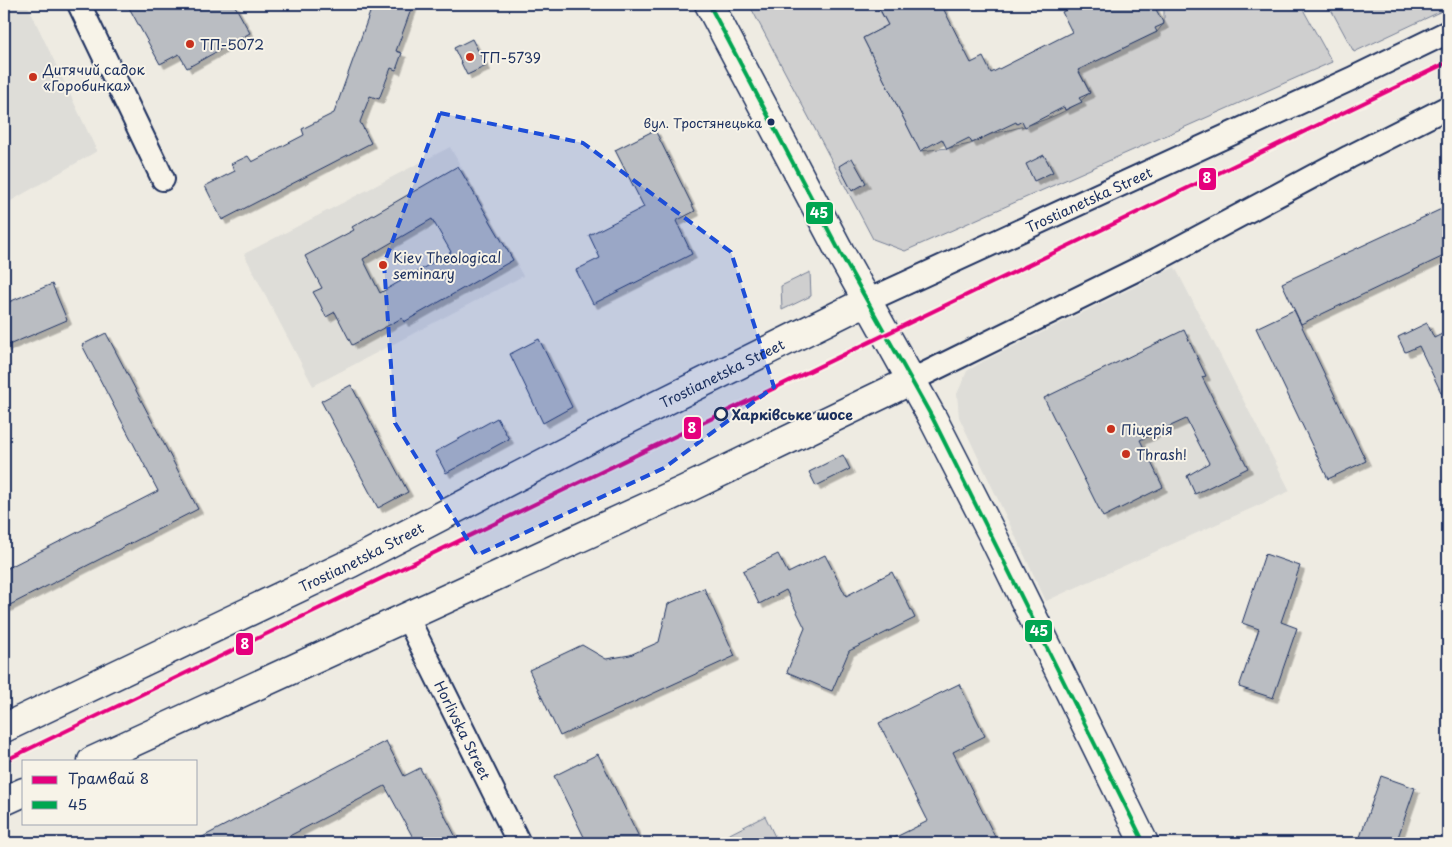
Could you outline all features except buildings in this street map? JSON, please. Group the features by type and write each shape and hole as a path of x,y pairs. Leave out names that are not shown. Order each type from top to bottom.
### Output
{"main road":[{"path":"709,4 867,301 912,380 996,542 1144,843"},
{"name":"Trostianetska Street","path":"4,728 343,567 611,428 867,301"},
{"path":"94,760 684,490 912,380"},
{"path":"4,801 22,793"}],"street":[{"path":"79,4 163,179"},
{"name":"Trostianetska Street","path":"867,301 1354,78 1448,32"},
{"path":"912,380 1158,259 1348,157 1448,107"},
{"name":"Horlivska Street","path":"406,617 519,843"}],"highlighted area":[{"path":"440,113 583,143 731,252 774,387 664,468 477,555 395,423 384,264"}],"shaded area":[{"name":"Дитячий садок «Горобинка»","path":"4,4 27,4 97,151 4,205"},
{"path":"749,4 876,4 888,25 863,38 920,151 970,144 988,135 1044,120 1070,108 1090,92 1077,68 1157,32 1164,23 1164,4 1300,4 1332,62 905,251 873,239"},
{"path":"1328,4 1448,4 1448,8 1354,52"},
{"name":"Kiev Theological seminary","path":"450,147 523,276 313,386 244,254"},
{"path":"1175,267 1290,491 1046,601 959,417 957,394 967,371 984,361"},
{"path":"810,272 811,296 782,310 781,286"},
{"path":"765,816 778,843 719,843 718,840"}],"tram line":[{"name":"8","path":"4,761 1448,62"}],"transit line":[{"name":"45","path":"709,4 841,254 933,419 1144,843"}],"place":[{"name":"ТП-5072","path":"190,44"},
{"name":"ТП-5739","path":"470,57"},
{"name":"Дитячий садок «Горобинка»","path":"33,77"},
{"name":"вул. Тростянецька","path":"771,122"},
{"name":"Kiev Theological seminary","path":"383,265"},
{"name":"Харківське шосе","path":"721,414"},
{"name":"Піцерія","path":"1111,429"},
{"name":"Thrash!","path":"1126,454"}]}
